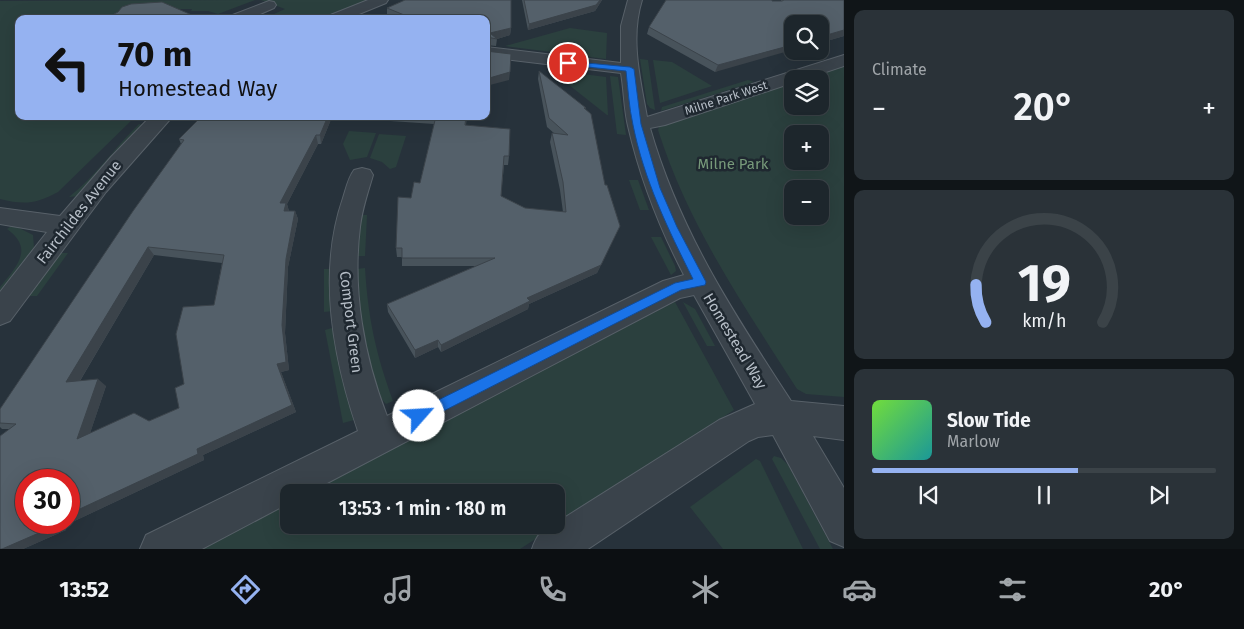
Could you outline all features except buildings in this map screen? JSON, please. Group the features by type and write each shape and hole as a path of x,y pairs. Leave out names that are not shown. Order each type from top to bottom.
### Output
{"street":[{"path":"342,15 381,0"},
{"name":"Homestead Way","path":"635,0 628,24 630,69 637,124 663,206 700,282 844,527"},
{"path":"245,15 269,5"},
{"path":"490,52 630,69"},
{"name":"Milne Park West","path":"637,124 658,121 844,60"},
{"name":"Fairchildes Avenue","path":"0,313 115,166 159,120"},
{"name":"Comport Green","path":"362,175 352,203 347,226 344,275 353,357 368,411 378,437"},
{"path":"0,216 68,226"},
{"path":"160,549 679,286 700,282"},
{"path":"552,549 738,428 757,420 782,419 844,423"}],"green space":[{"path":"255,0 218,14 208,11 179,9 177,11 148,15 15,15 15,120 132,120 58,192 43,199 23,203 0,199 0,1"},
{"path":"261,0 369,0 331,15 272,15 285,9"},
{"path":"570,28 607,33 606,59 505,46"},
{"path":"640,59 648,60 655,110 647,104"},
{"path":"653,60 672,62 712,86 660,103"},
{"name":"Milne Park","path":"844,65 844,397 806,394 797,389 737,295 701,232 671,165 658,130 659,127 784,85 784,115 829,115 829,70"},
{"path":"550,70 606,77 608,115 607,115"},
{"path":"610,76 618,77 626,135 617,134"},
{"path":"748,80 754,82 661,111 662,107"},
{"path":"139,124 143,125 113,153 79,196 69,197 88,180"},
{"path":"349,131 376,133 367,157 350,160 343,144"},
{"path":"379,134 406,136 396,167 390,169 382,162 370,158"},
{"path":"629,180 638,180 649,210 640,210"},
{"path":"360,215 367,215 365,256 357,256"},
{"path":"13,225 33,235 34,248 0,292 0,287 17,265 20,258 20,244 7,229"},
{"path":"651,237 661,237 675,266 676,271 671,275"},
{"path":"60,253 68,253 37,296 28,296"},
{"path":"365,268 368,303 374,336 393,401 386,404 373,378 364,340 357,269"},
{"path":"324,269 333,269 333,311 324,312"},
{"path":"675,302 734,410 565,520 565,484 321,484"},
{"path":"683,302 695,309 715,346 707,346"},
{"path":"335,327 354,420 343,423 325,330"},
{"path":"774,456 781,458 788,465 833,549 820,549 772,459"},
{"path":"756,459 760,461 803,549 723,549 690,507"},
{"path":"280,506 280,534 543,534 520,549 195,549"}],"route":[{"path":"419,416 679,286 700,282 667,217 650,171 637,124 630,69 568,63"}]}
